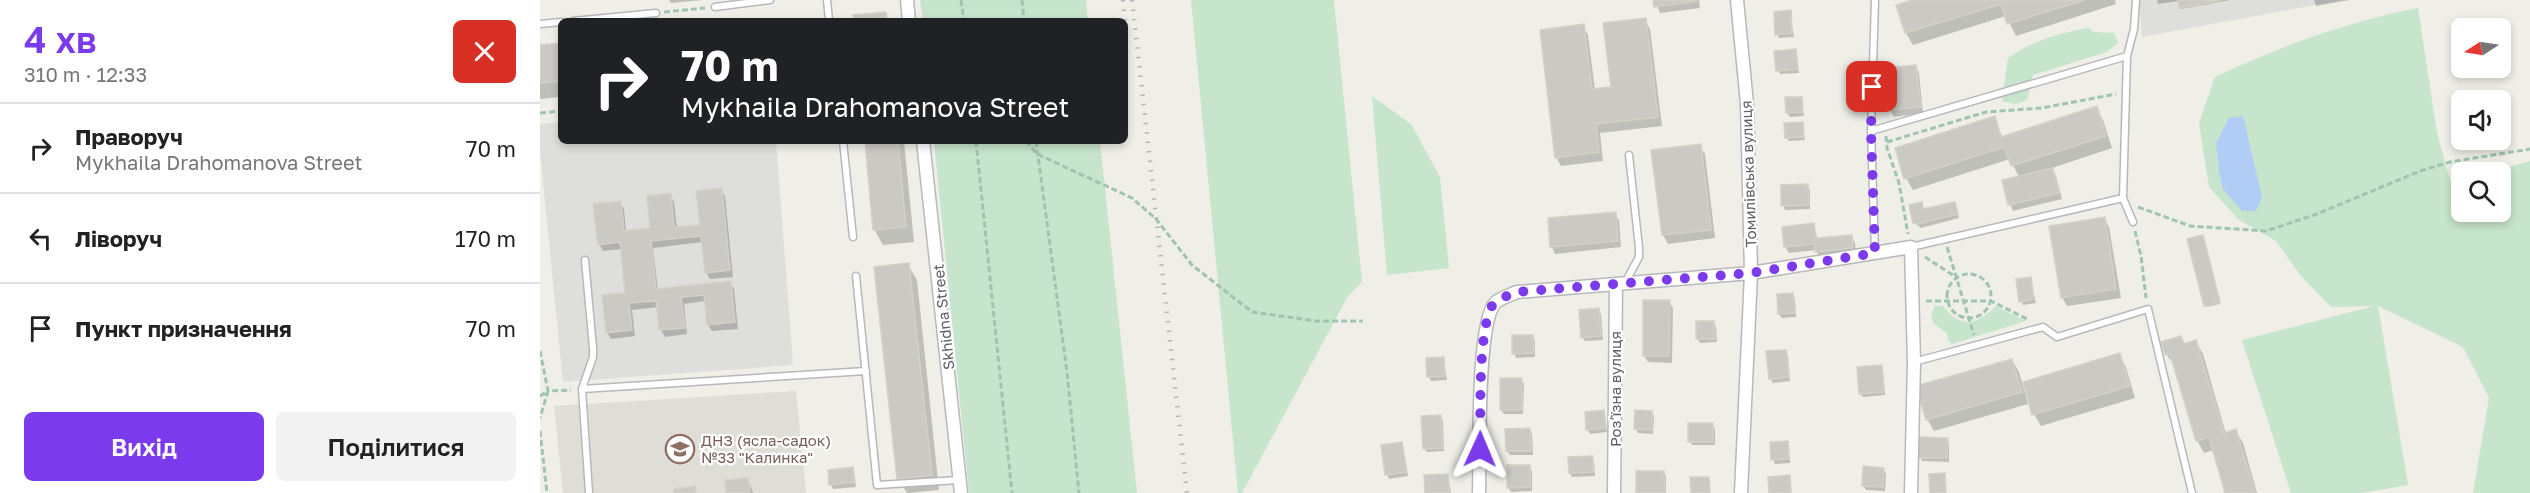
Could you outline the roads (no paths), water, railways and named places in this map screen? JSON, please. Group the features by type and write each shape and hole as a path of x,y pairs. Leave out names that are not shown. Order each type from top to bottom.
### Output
{"street":[{"path":"907,0 909,18"},
{"name":"Томилівська вулиця","path":"1737,0 1747,104 1751,273 1741,493"},
{"name":"Skhidna Street","path":"923,144 961,493"},
{"path":"1479,493 1482,361 1487,318 1495,302 1516,292 1751,273 1911,247 1914,362 1911,493"},
{"name":"Розʼїзна вулиця","path":"1614,493 1620,284"}],"lane":[{"path":"715,7 770,0"},
{"path":"827,0 829,18"},
{"path":"1875,0 1871,131 1875,253"},
{"path":"2133,222 2123,198 2127,56 2134,29 2136,0"},
{"path":"601,18 656,12"},
{"path":"540,24 558,22"},
{"path":"1871,131 2127,56"},
{"path":"843,144 854,237"},
{"path":"1620,284 1639,257 1629,154"},
{"path":"1911,247 2123,198"},
{"path":"585,260 593,348 593,357 582,389 589,493"},
{"path":"856,276 877,485 960,480"},
{"path":"1914,362 2043,327 2057,337 2148,309 2192,493"},
{"path":"582,389 866,371"}],"water":[{"path":"2243,116 2262,197 2256,211 2242,211 2223,189 2219,171 2216,143 2229,118"}],"railway":[{"path":"1123,0 1125,18"},
{"path":"1132,0 1187,493"}],"place":[{"name":"ДНЗ (ясла-садок) №33 \"Калинка\"","path":"680,449"}]}
